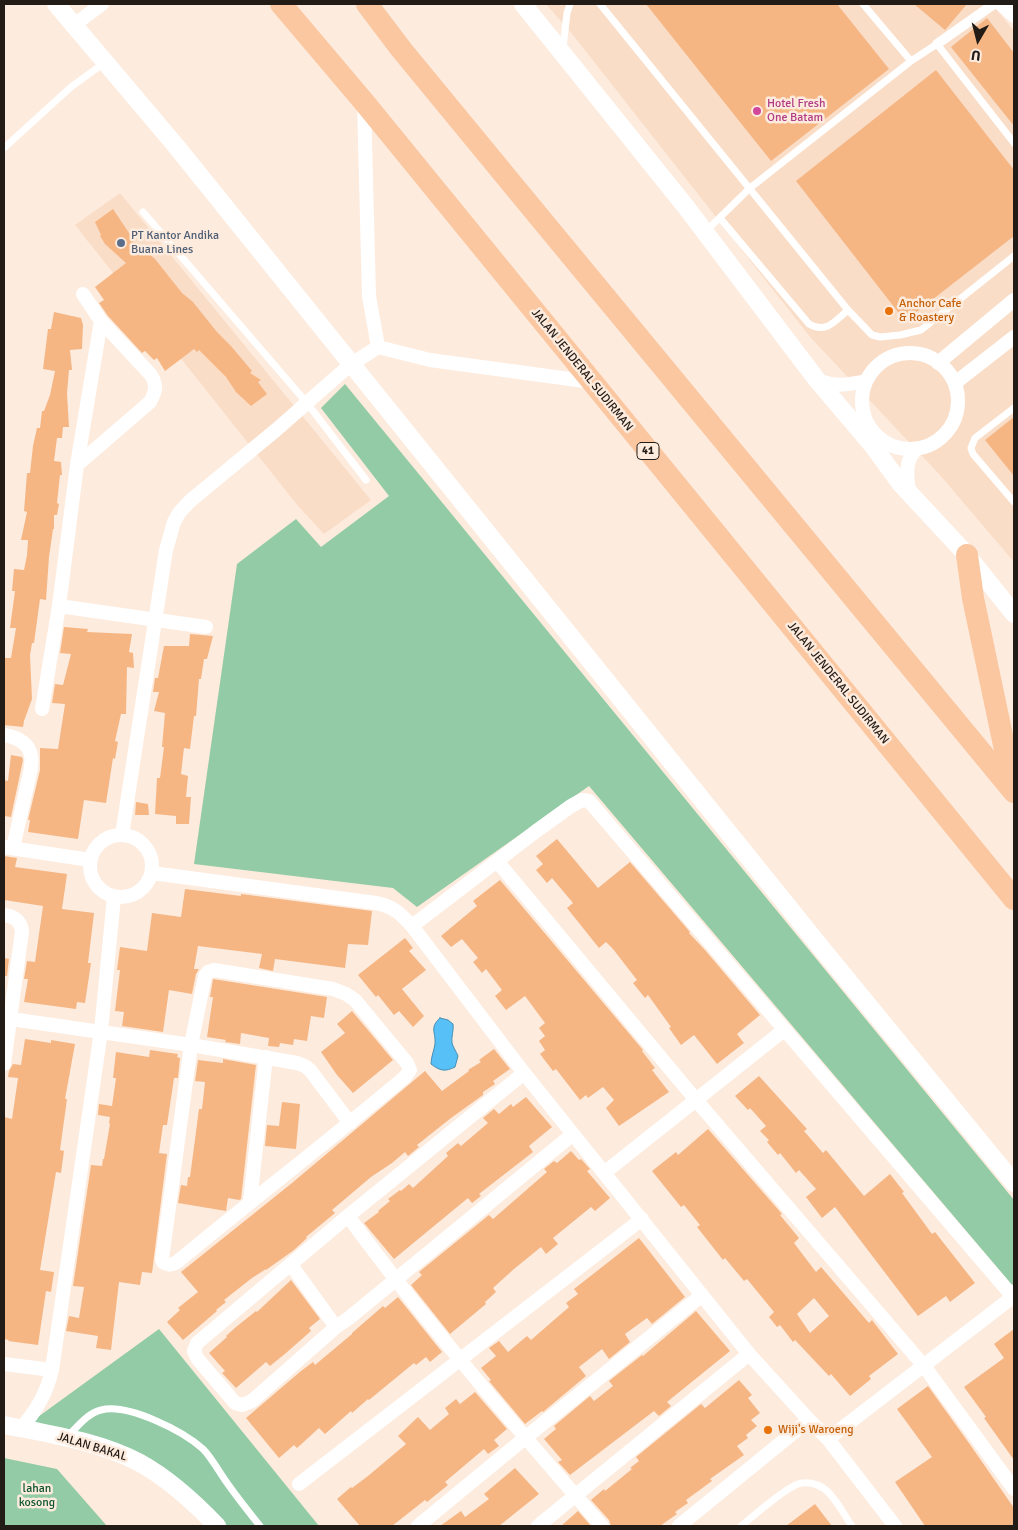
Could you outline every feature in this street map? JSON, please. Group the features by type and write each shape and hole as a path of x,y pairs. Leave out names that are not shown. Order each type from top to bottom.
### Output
{"highway":[{"name":"JALAN JENDERAL SUDIRMAN","path":"282,4 1014,899"},
{"path":"367,4 401,49 1014,792"},
{"path":"966,555 973,598 1002,736 1014,777"}],"street":[{"path":"56,4 176,146 350,365 822,950 1014,1183"},
{"path":"74,25 102,4"},
{"path":"523,4 686,207 816,380 872,446 900,483 966,555 1014,614"},
{"path":"937,44 994,4"},
{"path":"1001,4 1014,16"},
{"path":"364,102 369,296 378,347"},
{"path":"78,465 150,402 156,389 151,375 101,320 83,294"},
{"path":"938,363 1014,300"},
{"path":"42,709 101,320"},
{"path":"955,384 1014,337"},
{"path":"122,835 166,550 174,522 190,501 350,365 378,347 430,360 592,382"},
{"path":"909,492 907,468 911,454 917,449 938,440 949,429 956,415 958,399 955,384 947,370 934,360 919,354 903,354 888,358 875,368 866,381 862,396 863,412 869,426 880,438 893,446 917,449"},
{"path":"816,380 827,384 839,385 866,381"},
{"path":"59,606 206,627"},
{"path":"4,735 15,737 23,742 32,755 31,768 8,848 90,860"},
{"path":"412,926 572,806 582,800 590,801 1014,1297 828,1439"},
{"path":"112,836 133,837 142,843 149,852 152,862 152,873 142,890 134,895 114,897 97,887 89,869 90,860 94,848 102,841 112,836"},
{"path":"497,861 696,1100 924,1366 1014,1489"},
{"path":"152,873 385,904 397,910 412,926 524,1073 749,1354 808,1420 828,1439 895,1526"},
{"path":"12,1427 31,1417 49,1385 52,1370 101,1031 114,897"},
{"path":"4,915 18,920 22,931 9,1012 4,1064"},
{"path":"214,970 333,989 346,994 355,1000 407,1063 410,1070 405,1077 350,1123 171,1265 163,1262 162,1259 191,1044 200,991 205,976 208,972 214,970"},
{"path":"9,1012 101,1031 191,1044 305,1066 350,1123"},
{"path":"604,1173 784,1030"},
{"path":"250,1202 266,1057"},
{"path":"524,1073 197,1342 194,1351 197,1358 230,1399 235,1403 247,1404 336,1327 573,1134"},
{"path":"348,1216 396,1280 525,1438 602,1526"},
{"path":"299,1484 642,1219"},
{"path":"291,1265 336,1327"},
{"path":"418,1526 702,1295"},
{"path":"538,1526 749,1354"},
{"path":"4,1364 52,1370"},
{"path":"687,1522 808,1420"},
{"name":"JALAN BAKAL","path":"12,1427 66,1438 117,1453 140,1464 163,1478 217,1526"}],"lane":[{"path":"562,53 567,13 570,4"},
{"path":"600,4 848,310 872,335 880,337 900,336 921,330 1014,258"},
{"path":"863,4 912,61"},
{"path":"704,233 750,188 912,61 937,44 1014,143"},
{"path":"4,148 71,87 105,62"},
{"path":"143,212 307,403 366,480"},
{"path":"720,218 809,324 814,327 827,328 848,310"},
{"path":"1014,408 975,438 972,448 973,454 1014,502"},
{"path":"66,1438 84,1419 101,1410 117,1409 145,1416 169,1426 191,1439 204,1450 232,1491 260,1526"},
{"path":"741,1526 778,1496 797,1484 808,1483 817,1484 828,1492 852,1526"}],"shaded area":[{"path":"546,4 992,4 1014,31 1014,562 939,474 811,338 573,35"},
{"path":"120,193 371,500 324,534 298,506 75,225"}],"green space":[{"path":"345,384 1014,1200 1014,1283 1012,1285 589,786 417,907 393,888 194,864 237,564 296,519 321,547 389,496 321,408"},
{"path":"159,1329 319,1526 227,1526 193,1492 31,1422"},
{"name":"lahan kosong","path":"4,1458 57,1469 107,1526 4,1526"}],"water":[{"path":"440,1018 448,1020 453,1024 452,1043 458,1056 455,1067 448,1070 437,1068 431,1064 435,1044 434,1027"}],"building":[{"path":"646,4 837,4 889,69 771,161"},
{"path":"914,4 967,4 945,30"},
{"path":"987,18 1014,53 1014,126 951,47"},
{"path":"936,70 1014,170 1014,236 905,321 796,181"},
{"path":"113,209 134,239 132,240 155,259 182,293 193,302 252,371 250,373 261,380 258,382 267,394 251,406 199,350 197,352 194,349 165,371 157,358 154,360 145,351 142,353 108,316 99,303 104,300 95,287 126,263 105,244 95,222"},
{"path":"54,312 81,318 83,325 82,349 70,350 72,370 69,370 67,393 69,427 63,427 62,438 57,438 54,461 61,462 62,475 60,475 57,503 59,504 57,515 54,515 46,600 40,599 34,643 32,643 30,655 32,699 23,727 4,725 4,658 11,658 16,628 10,628 15,591 12,591 14,569 24,570 27,555 28,540 21,540 27,512 24,511 27,473 30,473 37,428 40,428 42,411 44,411 50,395 55,371 43,369 48,329 51,329"},
{"path":"1014,417 1014,476 985,440"},
{"path":"64,627 88,629 87,632 132,634 129,652 133,653 134,668 127,667 126,714 121,714 115,741 118,742 115,759 113,758 106,803 84,800 78,839 28,832 30,820 28,820 40,770 40,748 58,749 65,704 52,703 55,684 63,685 71,654 60,653"},
{"path":"190,634 213,636 207,659 204,659 201,679 199,679 196,716 194,716 190,749 184,748 181,774 188,776 186,797 191,797 189,824 176,824 176,816 155,814 157,778 160,778 164,747 162,747 165,713 154,711 159,692 153,692 155,678 158,678 164,646 189,646"},
{"path":"11,755 22,757 23,760 11,817 4,816 4,780 8,781"},
{"path":"136,802 148,804 149,815 135,815"},
{"path":"557,839 598,888 630,862 760,1015 737,1034 744,1043 717,1064 694,1035 681,1045 669,1028 671,1027 648,995 645,998 633,983 637,980 613,949 606,942 599,948 567,908 573,903 552,878 547,883 536,870 543,864 536,856"},
{"path":"4,856 17,858 15,867 67,874 62,909 94,913 88,963 91,963 85,1003 77,1002 76,1009 24,1002 28,979 24,979 27,961 35,962 43,906 4,900"},
{"path":"500,880 643,1050 655,1068 652,1070 669,1092 619,1126 606,1108 614,1100 603,1087 588,1098 586,1095 580,1100 556,1069 553,1071 540,1054 545,1050 539,1041 545,1036 539,1028 545,1023 525,996 506,1010 495,996 502,990 486,969 482,973 473,962 478,958 462,939 451,947 441,936 477,906 473,901"},
{"path":"185,889 241,896 241,894 372,911 368,945 348,944 345,968 275,959 273,971 259,968 262,954 198,946 194,969 199,969 196,974 192,994 169,990 163,1032 122,1026 124,1012 115,1011 120,970 117,970 120,947 147,951 152,913 181,917"},
{"path":"405,938 413,948 409,951 426,970 402,989 424,1016 413,1027 399,1011 394,1015 358,975"},
{"path":"4,958 9,959 7,976 4,976"},
{"path":"213,979 327,997 324,1018 311,1016 307,1041 294,1039 293,1045 280,1043 279,1047 268,1046 269,1038 241,1033 240,1044 207,1037 213,997 210,997"},
{"path":"352,1011 393,1060 353,1093 337,1075 321,1052 345,1033 337,1024"},
{"path":"25,1039 51,1043 51,1040 75,1044 65,1099 67,1099 60,1150 64,1151 61,1173 56,1172 40,1270 54,1272 51,1292 46,1291 38,1345 4,1339 4,1117 12,1119 18,1078 8,1077 13,1064 21,1065"},
{"path":"494,1049 510,1069 493,1081 495,1084 483,1092 483,1095 417,1145 419,1147 408,1156 405,1152 371,1177 332,1210 335,1213 306,1237 294,1250 252,1278 224,1300 226,1302 217,1311 183,1340 167,1322 180,1310 178,1308 198,1292 181,1272 292,1183 425,1071 442,1091 481,1062 479,1060"},
{"path":"150,1050 178,1054 177,1057 180,1058 178,1078 174,1078 167,1125 163,1125 159,1153 167,1154 152,1273 142,1272 140,1285 119,1282 111,1350 96,1348 98,1336 66,1331 69,1316 79,1318 84,1287 73,1286 91,1165 102,1166 110,1124 110,1117 98,1115 99,1104 112,1106 116,1078 113,1078 116,1052 149,1057"},
{"path":"223,1059 256,1065 241,1199 228,1198 226,1211 178,1203 181,1185 187,1186 188,1177 190,1177 199,1109 202,1109 205,1082 195,1081 198,1060 223,1063"},
{"path":"759,1076 807,1129 804,1131 823,1153 826,1150 864,1196 890,1174 932,1234 935,1232 975,1283 950,1302 946,1296 918,1316 835,1207 822,1218 806,1197 816,1189 799,1170 796,1173 780,1153 778,1155 767,1142 769,1140 760,1131 766,1126 750,1108 748,1110 735,1096"},
{"path":"526,1097 552,1127 529,1146 533,1152 479,1194 481,1196 472,1203 468,1198 394,1259 364,1223 390,1201 388,1199 409,1184 413,1188 448,1156 446,1153 458,1143 461,1146 488,1123 483,1118 494,1109 499,1114 511,1104 513,1107"},
{"path":"282,1102 300,1104 296,1149 265,1146 267,1125 279,1126"},
{"path":"708,1129 782,1214 780,1215 799,1238 794,1243 816,1272 821,1267 869,1323 872,1320 898,1354 869,1376 871,1379 850,1396 831,1374 829,1376 795,1340 793,1342 780,1325 777,1327 769,1317 774,1312 747,1279 744,1281 725,1258 723,1260 697,1227 700,1225 684,1205 681,1207 652,1171 676,1152 678,1155","holes":["814,1298 829,1316 810,1333 797,1314"]},
{"path":"571,1151 590,1169 587,1171 610,1198 595,1211 591,1207 553,1238 558,1244 546,1254 541,1247 514,1269 493,1288 496,1292 485,1302 486,1304 450,1334 411,1285 422,1275 419,1272 489,1215 493,1219 547,1172 544,1169 554,1161 557,1163"},
{"path":"639,1238 685,1297 652,1324 647,1318 625,1334 630,1342 609,1359 602,1349 579,1367 586,1376 543,1412 525,1424 489,1381 491,1380 481,1368 496,1356 489,1348 499,1341 508,1352 527,1336 531,1340 569,1307 566,1303 578,1294 574,1289"},
{"path":"291,1280 320,1319 309,1328 311,1331 286,1353 270,1366 266,1362 236,1388 222,1373 225,1371 209,1353"},
{"path":"398,1297 442,1352 430,1362 426,1357 416,1365 414,1363 352,1413 351,1411 325,1434 319,1428 297,1448 294,1445 279,1458 246,1418 301,1371 313,1362 315,1365 383,1306 385,1308"},
{"path":"696,1311 730,1351 667,1402 671,1406 659,1416 654,1411 570,1475 558,1462 562,1460 544,1439 556,1429 554,1426 590,1396 594,1401 613,1386 609,1381 643,1356"},
{"path":"1014,1329 1014,1460 964,1387 1004,1358 994,1344"},
{"path":"739,1380 752,1395 748,1398 760,1413 751,1420 757,1426 746,1435 748,1438 737,1446 744,1455 710,1479 712,1481 686,1500 688,1503 675,1512 677,1514 660,1526 611,1526 609,1520 591,1500 632,1469 630,1468 639,1461 636,1457 701,1404 705,1408"},
{"path":"928,1386 1014,1508 1014,1526 925,1526 895,1482 932,1457 897,1409"},
{"path":"475,1392 507,1429 494,1440 499,1446 488,1454 484,1449 445,1482 448,1485 392,1526 360,1526 337,1499 406,1444 398,1436 418,1417 430,1430 449,1414 445,1408 456,1399 460,1404"},
{"path":"515,1468 539,1494 499,1526 440,1526 461,1511 465,1517 489,1499 484,1494"},
{"path":"815,1504 832,1526 786,1526"},
{"path":"578,1511 591,1526 561,1526"}],"place":[{"name":"Hotel Fresh One Batam","path":"757,111"},
{"name":"PT Kantor Andika Buana Lines","path":"121,243"},
{"name":"Anchor Cafe & Roastery","path":"889,311"},
{"name":"Wiji's Waroeng","path":"768,1430"}]}
